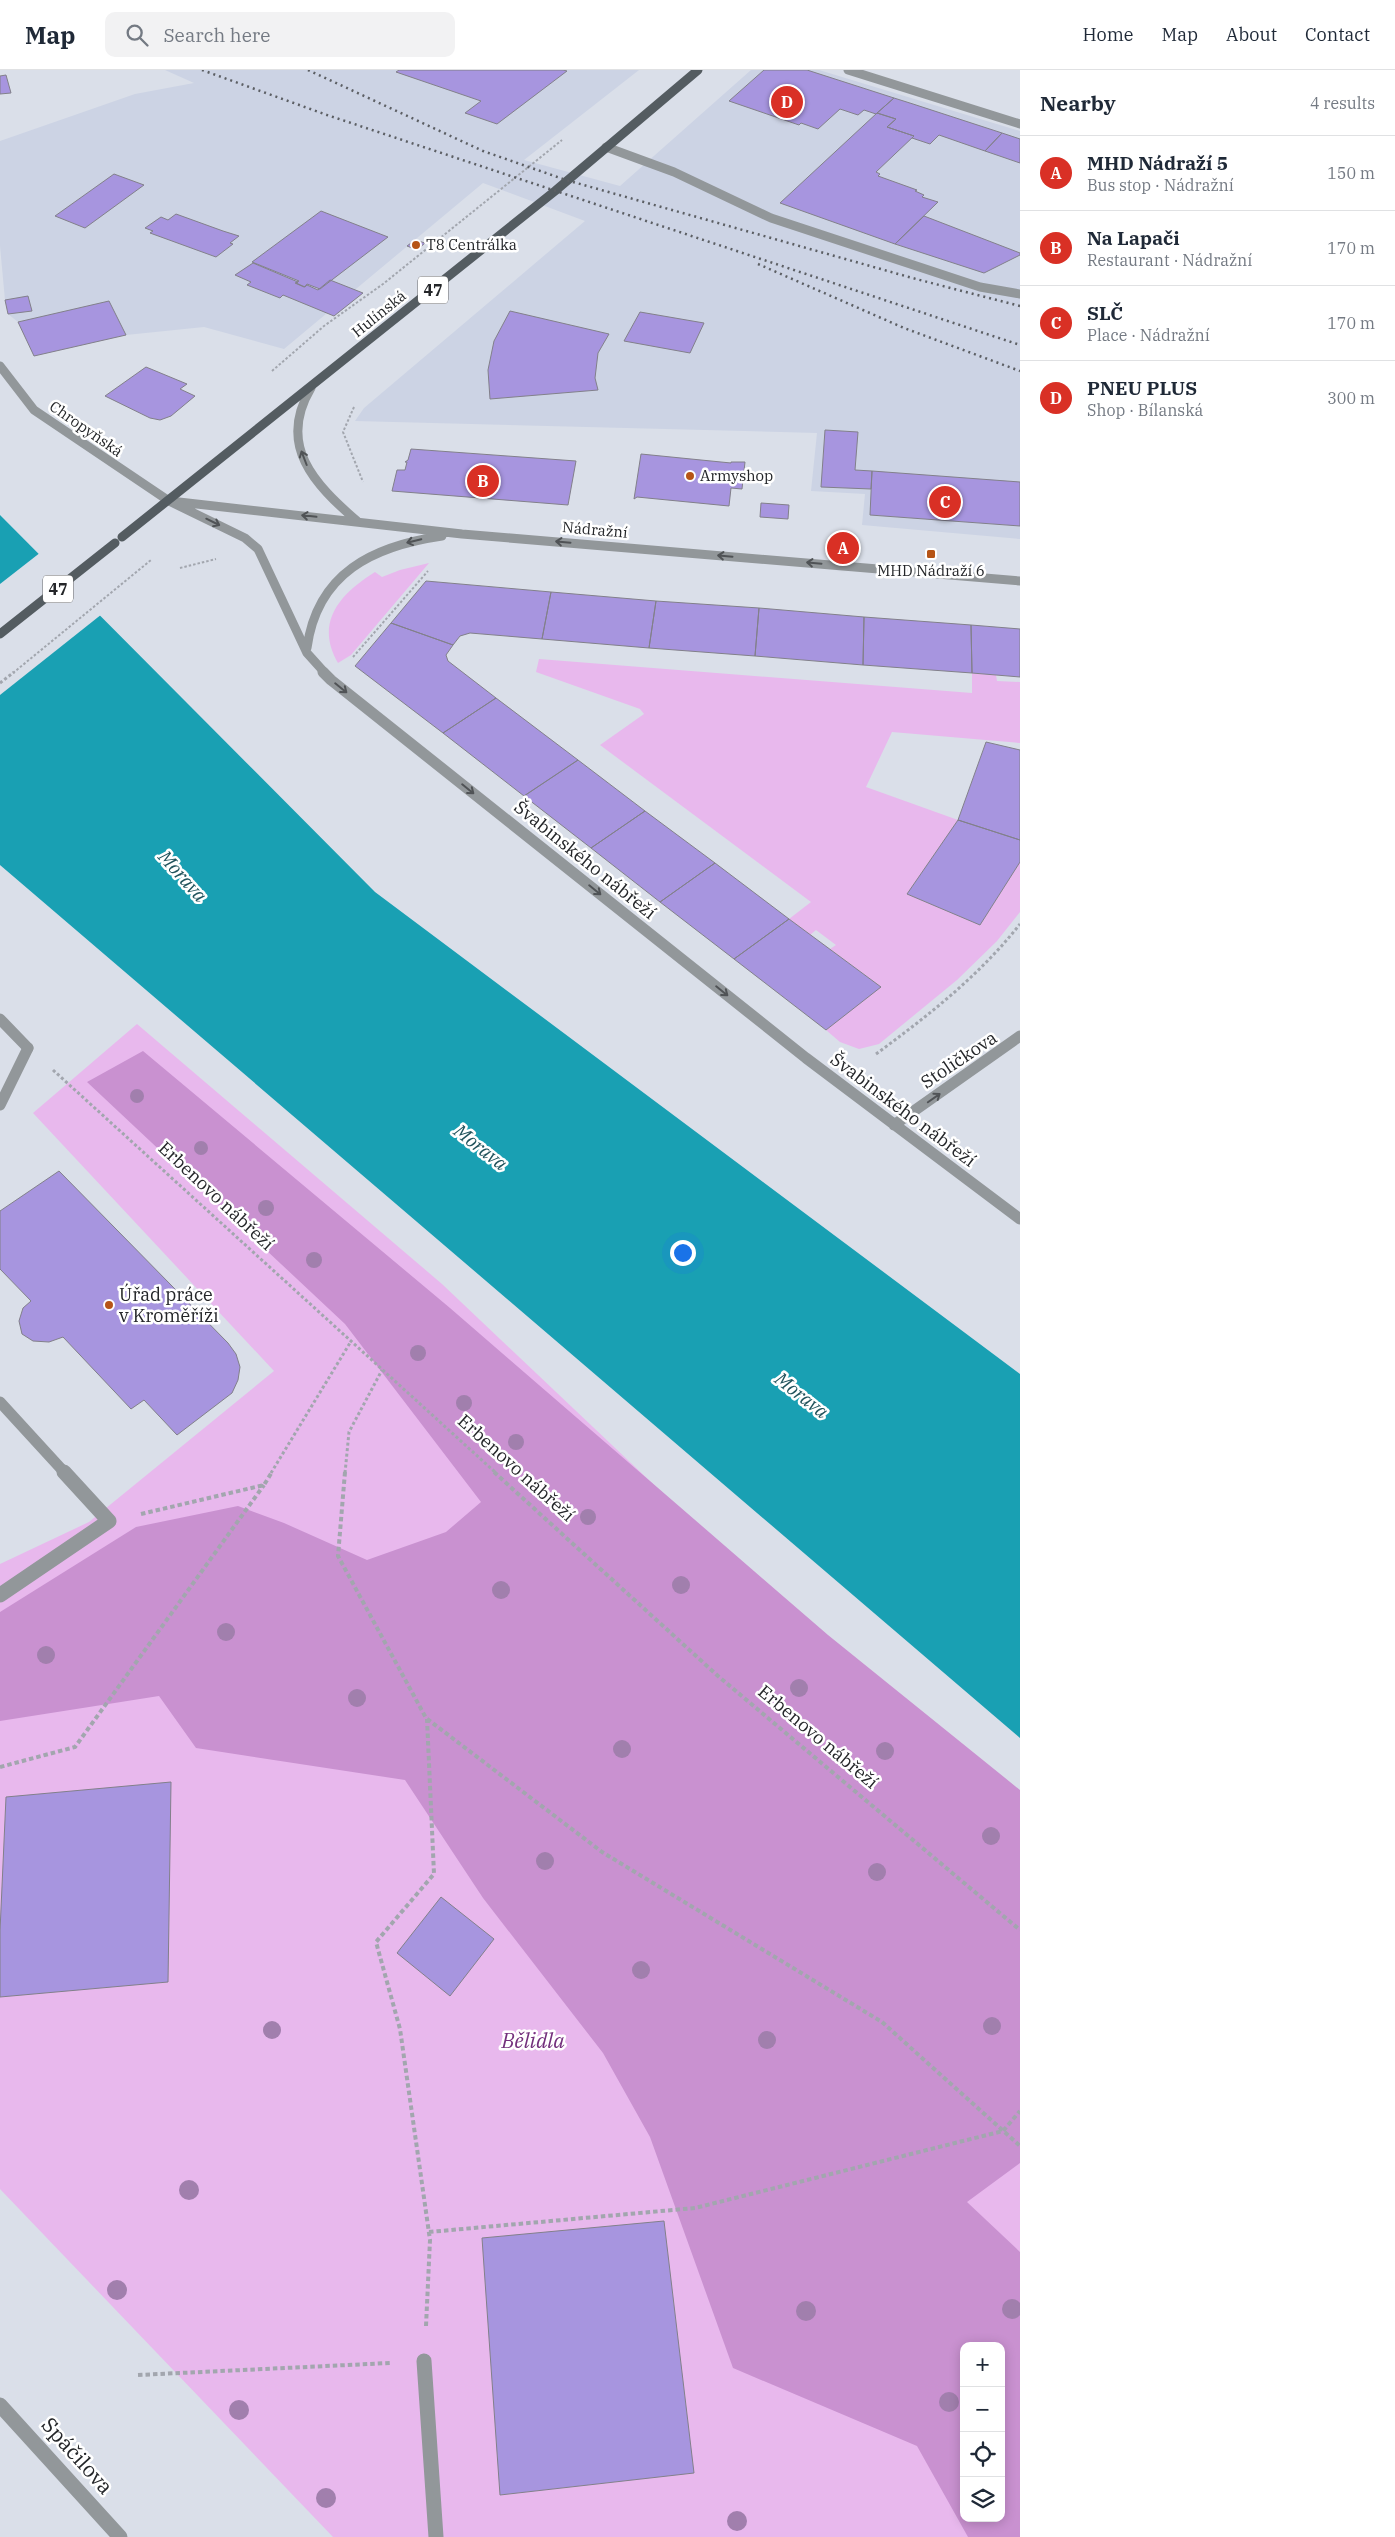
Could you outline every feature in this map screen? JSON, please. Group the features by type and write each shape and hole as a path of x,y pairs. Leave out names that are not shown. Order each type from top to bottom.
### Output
{"main road":[{"name":"Hulínská","path":"0,634 311,388 698,70"}],"street":[{"path":"848,70 1020,124"},
{"path":"606,147 674,172 771,218 980,287 1020,294"},
{"name":"Chropyňská","path":"0,366 12,385 34,410 169,501"},
{"path":"311,388 299,410 297,426 304,460 312,477 325,493 357,521"},
{"name":"Nádražní","path":"169,501 462,534 1020,580"},
{"name":"Švabinského nábřeží","path":"169,501 245,538 258,549 307,653 331,680 798,1052 1020,1219"},
{"path":"307,653 307,632 312,613 324,594 340,577 359,563 390,548 434,536 462,534"},
{"path":"0,1019 28,1048 0,1105"},
{"name":"Stoličkova","path":"894,1126 1015,1046 1020,1036"},
{"path":"0,1402 109,1521 0,1595"},
{"path":"424,2361 436,2537"},
{"name":"Spáčilova","path":"0,2405 120,2537"}],"path":[{"path":"272,371 324,326 382,284 563,139"},
{"path":"354,407 342,432 367,490"},
{"path":"180,568 225,557"},
{"path":"0,683 152,560"},
{"path":"350,660 433,565"},
{"path":"876,1054 941,1007 1008,941 1020,924"},
{"name":"Erbenovo nábřeží","path":"28,1048 718,1676 1020,1930"},
{"path":"0,1767 75,1747 264,1485 350,1343"},
{"path":"382,1370 349,1432 338,1556 426,1718 602,1852 882,2022 1020,2146"},
{"path":"109,1521 264,1485"},
{"path":"138,2375 424,2361 429,2232 400,2029 376,1942 434,1874 426,1718"},
{"path":"429,2232 695,2208 1003,2131 1020,2111"}],"shaded area":[{"path":"165,70 639,70 524,160 620,186 751,70 819,70 1020,131 1020,539 862,525 865,494 811,491 817,433 355,421 364,408 585,221 483,183 284,349 204,327 126,335 34,356 18,322 8,314 5,300 0,246 0,141 135,94 194,83"},
{"path":"143,1051 450,1308 828,1635 1020,1790 1020,2163 967,2202 1020,2252 1020,2537 968,2537 917,2446 733,2368 650,2137 603,2053 483,1898 405,1780 196,1748 159,1696 0,1721 0,1612 136,1527 238,1506 284,1523 367,1560 446,1532 481,1502 345,1324 87,1082"}],"green space":[{"path":"429,563 351,655 338,663 331,648 329,634 330,622 342,599 375,572 382,577 400,570"},
{"path":"539,659 972,693 972,673 996,675 997,681 1020,682 1020,743 892,732 866,787 958,820 907,894 980,925 1020,862 1020,912 997,941 957,980 879,1044 859,1049 840,1042 826,1030 880,986 830,949 836,945 816,930 810,935 789,919 811,902 600,745 644,714 640,709 536,672"},
{"name":"Bělidla","path":"137,1024 442,1284 955,1770 1020,1819 1020,2537 333,2537 0,2189 0,1564 89,1522 274,1371 33,1113"}],"water":[{"name":"Morava","path":"0,515 375,892 1020,1374 1020,1738 0,865"}],"pier":[{"path":"41,552 102,614 0,695 0,584"}],"building":[{"path":"399,70 567,71 497,124 465,113 481,101 396,72"},
{"path":"764,70 807,70 894,98 876,114 864,110 858,115 840,109 818,129 801,123 799,125 729,101"},
{"path":"6,75 11,93 0,94 0,76"},
{"path":"894,98 1002,133 985,151 939,135 930,144 912,138 914,136 887,127 896,119 877,113"},
{"path":"877,113 896,119 887,127 914,136 876,172 880,174 878,176 917,190 915,191 924,195 922,197 938,202 895,244 780,203"},
{"path":"1002,133 1020,139 1020,163 985,151"},
{"path":"114,174 144,185 85,228 55,216"},
{"path":"321,211 388,237 320,289 307,284 305,287 296,283 299,281 252,262"},
{"path":"176,214 239,236 230,243 233,244 216,257 150,233 153,231 145,228 161,217 168,220"},
{"path":"924,216 1020,253 1020,255 984,273 895,244"},
{"name":"T8 Centrálka","path":"415,240 425,243 417,250 407,246"},
{"path":"253,263 298,282 295,283 304,287 307,285 318,290 330,280 363,293 334,316 283,295 280,298 247,285 251,282 235,275"},
{"path":"28,296 32,311 8,314 5,300"},
{"path":"109,301 126,335 34,356 18,322"},
{"path":"510,311 609,334 598,353 595,378 598,390 490,399 488,370 494,341"},
{"path":"640,312 704,323 690,353 624,341"},
{"path":"146,367 187,384 180,389 195,396 171,416 160,420 150,418 105,396"},
{"path":"825,430 858,432 855,470 872,471 871,489 821,487"},
{"path":"411,449 576,461 568,505 392,491 397,470 405,470 407,462 405,462 408,460"},
{"name":"Armyshop","path":"641,454 731,463 745,462 742,489 731,488 729,506 637,497 634,499"},
{"path":"872,471 1020,482 1020,526 870,515"},
{"path":"761,503 789,505 788,519 760,517"},
{"path":"426,581 551,592 542,639 470,633 460,636 453,645 391,623"},
{"path":"551,592 656,601 649,648 542,639"},
{"path":"656,601 759,608 755,656 649,648"},
{"path":"759,608 864,617 863,665 755,656"},
{"path":"864,617 971,625 972,673 863,665"},
{"path":"391,623 453,645 446,655 448,661 496,698 443,733 355,666"},
{"path":"971,625 1020,629 1020,677 972,673"},
{"path":"496,698 578,760 524,796 443,733"},
{"path":"986,742 1020,750 1020,840 958,820"},
{"path":"578,760 645,811 591,848 524,796"},
{"path":"645,811 715,863 660,902 591,848"},
{"path":"958,820 1020,840 1020,862 980,925 907,894"},
{"path":"715,863 789,919 734,959 660,902"},
{"path":"789,919 881,987 826,1030 734,959"},
{"name":"Úřad práce v Kroměříži","path":"59,1171 228,1343 236,1354 240,1367 238,1380 232,1393 177,1435 144,1400 131,1409 63,1337 49,1342 33,1341 22,1334 19,1321 23,1308 31,1301 0,1269 0,1211"},
{"path":"171,1782 168,1982 0,1997 0,1931 6,1797"},
{"path":"441,1897 494,1939 450,1996 397,1953"},
{"path":"664,2221 694,2473 500,2495 482,2238"}],"railway":[{"path":"202,70 327,115 1020,345"},
{"path":"308,70 483,151 566,180 916,279 1020,306"},
{"path":"758,264 904,328 1020,371"}],"place":[{"name":"PNEU PLUS","path":"787,102"},
{"name":"T8 Centrálka","path":"416,245"},
{"name":"Armyshop","path":"690,476"},
{"name":"Na Lapači","path":"483,481"},
{"name":"SLČ","path":"945,502"},
{"name":"MHD Nádraží 5","path":"843,548"},
{"name":"MHD Nádraží 6","path":"931,554"},
{"name":"Úřad práce v Kroměříži","path":"109,1305"}]}
